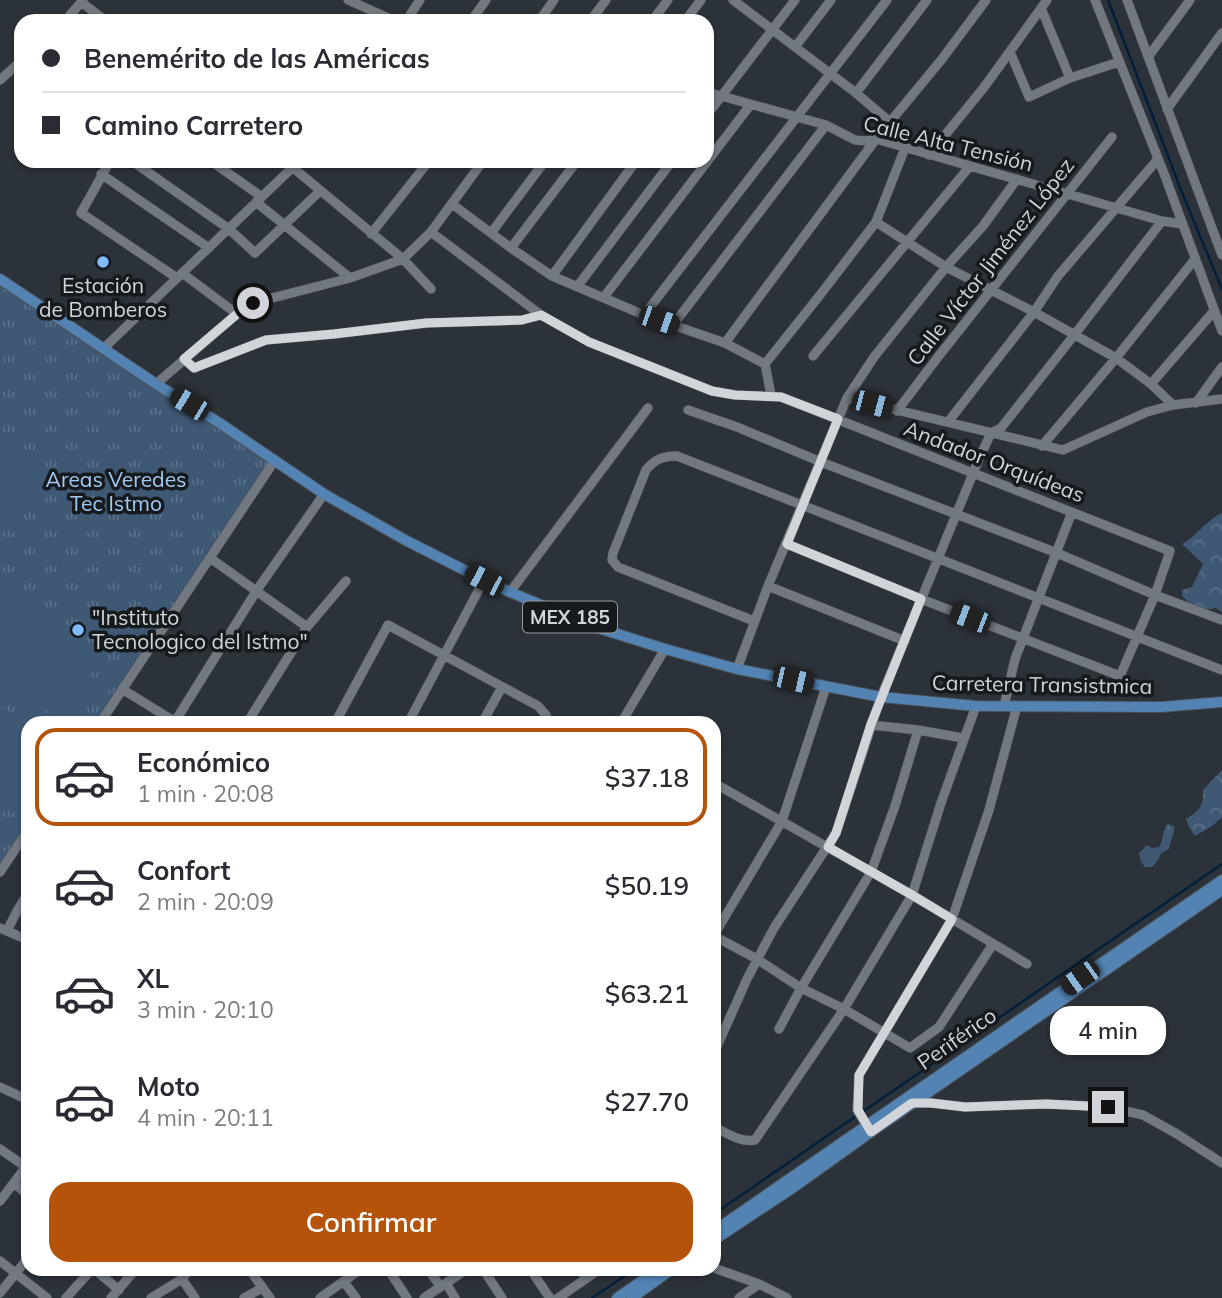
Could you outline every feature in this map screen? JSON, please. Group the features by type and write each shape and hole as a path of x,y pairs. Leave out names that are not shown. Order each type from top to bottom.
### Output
{"main road":[{"name":"Carretera Transistmica","path":"0,279 324,494 407,541 510,593 592,626 737,669 881,697 976,706 1161,706 1222,702"},
{"name":"Periférico","path":"1157,929 1222,880"},
{"name":"Periférico","path":"721,1226 864,1121 1157,929 1222,890"},
{"name":"Periférico","path":"721,1235 794,1187 864,1121 912,1103 1145,937"},
{"path":"619,1298 649,1276"},
{"path":"632,1298 662,1276"}],"street":[{"path":"543,14 554,0"},
{"path":"595,14 606,0"},
{"path":"657,14 668,0"},
{"path":"690,14 701,0"},
{"path":"714,106 795,0"},
{"path":"795,47 831,0"},
{"path":"644,315 887,0"},
{"path":"856,93 927,0"},
{"path":"725,343 876,139 942,59 986,0"},
{"path":"1095,0 1222,331"},
{"path":"1148,57 1190,0"},
{"path":"82,1 98,14"},
{"path":"351,1 379,14"},
{"path":"736,1 890,122"},
{"path":"1129,1 1222,255"},
{"path":"1044,4 1070,78"},
{"path":"929,155 985,86 1044,4"},
{"path":"1167,109 1222,33"},
{"path":"1010,52 1029,97 1070,78 1119,62"},
{"path":"0,80 14,67"},
{"name":"Calle Alta Tensión","path":"714,94 826,125 855,140 876,139 1182,224"},
{"path":"714,153 751,104"},
{"path":"673,325 826,125"},
{"name":"Calle Víctor Jiménez López","path":"897,411 1112,136"},
{"path":"771,395 765,364 876,222 905,148"},
{"path":"948,422 1034,312 1063,270 1158,159"},
{"path":"813,356 970,166"},
{"path":"105,168 81,213 237,314"},
{"path":"142,168 229,229 255,253 320,191"},
{"path":"220,168 259,200 283,225 350,278"},
{"path":"104,348 259,200 286,168"},
{"path":"294,168 403,259 431,289"},
{"path":"371,234 423,168"},
{"path":"156,384 253,303 350,278 403,259 431,232 478,168"},
{"path":"491,233 540,168"},
{"path":"510,248 573,168"},
{"path":"552,276 631,168"},
{"path":"577,287 667,168"},
{"path":"604,297 702,168"},
{"path":"101,174 209,248"},
{"path":"737,669 768,586 847,398 874,357 946,267 983,226 1017,179"},
{"path":"452,204 552,276 644,315 725,343 765,364"},
{"path":"721,1037 774,928 836,833 881,697 991,433 1000,428 1162,220"},
{"path":"876,222 946,267 1116,358 1151,384 1173,405"},
{"name":"Andador Orquídeas","path":"431,232 541,315 589,342 712,391 781,397 1170,551 1155,594"},
{"path":"1042,446 1195,259"},
{"path":"1151,384 1214,311"},
{"path":"184,359 194,368 266,340 426,323 522,320 541,315"},
{"path":"1196,402 1222,367"},
{"path":"847,398 1063,450 1147,412 1173,405 1222,399"},
{"path":"510,593 648,408"},
{"path":"688,410 737,427 1222,620"},
{"path":"754,621 618,567 612,560 612,553 646,470 653,461 666,456 677,456 1222,670"},
{"path":"105,716 275,460"},
{"path":"179,716 257,590 324,494"},
{"path":"1004,706 1015,659 1072,512"},
{"path":"787,544 1120,676 1155,594"},
{"path":"210,558 307,627"},
{"path":"412,716 484,580"},
{"path":"251,716 307,627 346,581"},
{"path":"768,586 905,641"},
{"path":"339,716 388,625 538,706 546,716"},
{"path":"625,716 665,649"},
{"path":"721,924 782,821 826,687"},
{"path":"486,716 502,688"},
{"path":"122,689 165,716"},
{"path":"721,1130 738,1139 755,1140 844,1009 912,895 976,706"},
{"path":"864,1121 859,1075 952,919 989,810 1017,706"},
{"path":"871,724 963,738"},
{"path":"779,1029 871,872 918,730"},
{"path":"721,787 912,895 1027,964"},
{"path":"0,872 21,840"},
{"path":"21,904 4,929 21,937"},
{"path":"721,940 757,959 801,988 844,1009 910,1048 939,1027 993,944"},
{"path":"0,1087 21,1097"},
{"path":"912,1103 965,1107 1046,1104 1108,1107 1143,1115 1222,1163"},
{"path":"0,1149 21,1162"},
{"path":"0,1201 21,1174"},
{"path":"14,1183 21,1189"},
{"path":"0,1261 47,1298"},
{"path":"0,1293 21,1267"},
{"path":"721,1270 759,1284 787,1298"},
{"path":"66,1298 86,1276"},
{"path":"102,1276 119,1290"},
{"path":"111,1298 130,1276"},
{"path":"155,1297 184,1276"},
{"path":"253,1276 270,1298"},
{"path":"320,1298 352,1276"},
{"path":"393,1276 407,1298"},
{"path":"435,1276 455,1298"},
{"path":"424,1298 455,1276"},
{"path":"488,1276 502,1298"},
{"path":"535,1276 550,1298"},
{"path":"558,1298 589,1276"},
{"path":"182,1279 195,1298"},
{"path":"344,1282 356,1298"},
{"path":"738,1298 759,1284"},
{"path":"244,1298 262,1287"}],"green space":[{"name":"Areas Veredes Tec Istmo","path":"0,280 275,460 102,716 21,716 21,835 0,866"},
{"path":"0,444 42,472 0,536"},
{"path":"1222,513 1222,612 1216,608 1198,608 1182,596 1182,590 1192,587 1203,564 1182,544"},
{"path":"8,577 105,655 62,716 55,716 0,681 0,589"},
{"path":"0,706 21,719 21,775 2,800"},
{"path":"1222,770 1222,817 1195,836 1186,819 1200,807 1203,790"},
{"path":"1168,824 1174,826 1169,849 1161,853 1152,867 1145,867 1139,853 1147,845 1152,848 1159,847"}],"waterway":[{"path":"1108,0 1222,289"},
{"path":"861,1113 1222,864"},
{"path":"721,1209 856,1116"},
{"path":"592,1298 625,1276"}],"place":[{"name":"Estación de Bomberos","path":"103,262"},
{"name":"\"Instituto Tecnologico del Istmo\"","path":"78,630"}],"route":[{"path":"253,303 184,359 194,368 266,340 426,323 522,320 541,315 589,342 712,391 781,397 838,419 787,544 921,599 881,697 836,833 828,847 952,919 859,1075 858,1110 871,1132 912,1103 965,1107 1046,1104 1108,1107"}]}
